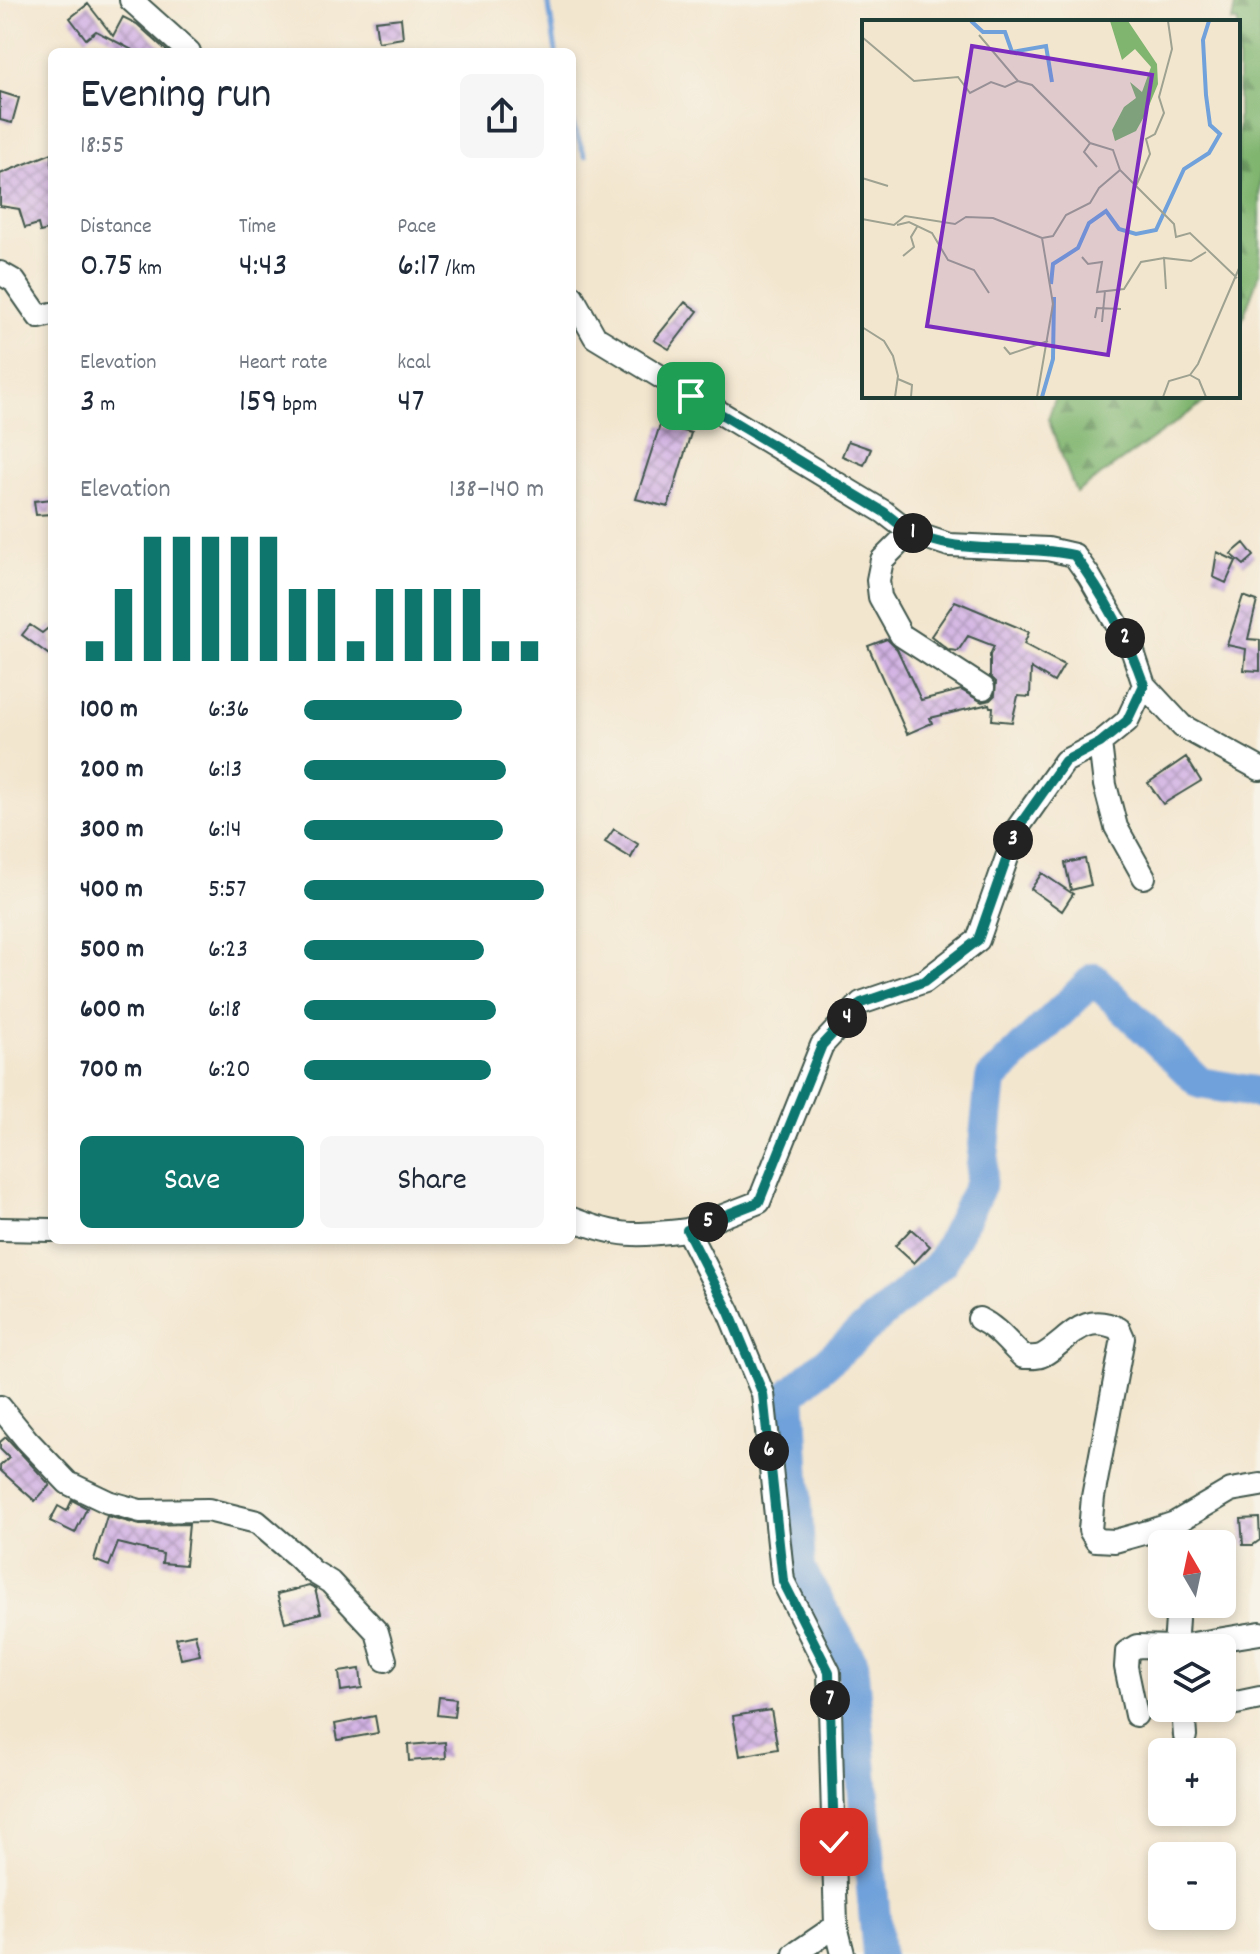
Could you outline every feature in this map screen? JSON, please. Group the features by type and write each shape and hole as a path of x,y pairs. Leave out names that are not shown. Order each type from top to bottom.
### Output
{"street":[{"path":"131,0 185,48"},
{"path":"0,273 14,281 39,317 48,315"},
{"path":"576,303 595,337 884,512 910,532 949,545 1048,549 1074,555 1133,652 1144,685 1182,726 1260,769"},
{"path":"910,532 882,560 878,580 880,597 901,635 983,688"},
{"path":"576,1221 604,1232 634,1236 687,1230 759,1202 822,1045 861,1003 925,981 978,940 1017,829 1065,761 1100,743 1127,721 1144,685"},
{"path":"1100,743 1105,785 1116,827 1144,877"},
{"path":"0,1229 48,1230"},
{"path":"687,1230 729,1312 763,1394 783,1581 829,1672 836,1926 843,1954"},
{"path":"979,1319 996,1327 1023,1357 1041,1357 1083,1325 1108,1323 1119,1329 1123,1338 1093,1497 1090,1530 1096,1540 1148,1537"},
{"path":"0,1407 68,1483 108,1502 140,1511 208,1510 257,1522 312,1571 330,1582 377,1632 385,1660"},
{"path":"1181,1530 1231,1490 1260,1485"},
{"path":"1236,1637 1260,1633"},
{"path":"1136,1715 1126,1667 1127,1652 1137,1646 1148,1646"},
{"path":"1236,1703 1260,1698"},
{"path":"1185,1736 1186,1722"},
{"path":"795,1954 836,1926"}],"green space":[{"path":"1236,0 1260,0 1260,272 1240,326 1240,20 1232,20"},
{"path":"1055,398 1210,398 1076,493 1048,419"}],"building":[{"path":"88,4 113,36 123,17 137,24 164,48 128,48 96,31 86,39 70,18"},
{"path":"401,18 403,38 378,42 375,21"},
{"path":"0,92 19,98 12,123 0,120"},
{"path":"48,155 48,230 40,232 38,224 25,228 19,209 0,206 0,174"},
{"path":"685,302 698,311 669,349 654,340"},
{"path":"660,425 691,433 668,507 636,499"},
{"path":"848,441 871,449 864,465 842,456"},
{"path":"48,499 48,514 36,515 34,501"},
{"path":"1244,543 1254,556 1244,565 1231,554"},
{"path":"1217,552 1236,561 1226,583 1213,577"},
{"path":"1243,596 1257,601 1248,639 1260,640 1260,671 1244,670 1246,649 1227,645"},
{"path":"955,601 1029,632 1024,644 1064,665 1054,682 1031,668 1030,697 1018,696 1012,722 992,720 993,707 989,704 930,718 932,723 907,734 868,646 887,639 897,649 921,700 961,690 982,702 995,695 996,682 990,676 990,655 994,646 968,636 958,651 949,650 931,636"},
{"path":"30,625 42,633 48,628 48,654 22,635"},
{"path":"1186,757 1201,781 1163,804 1148,783"},
{"path":"614,829 638,844 631,858 605,842"},
{"path":"1085,859 1091,885 1071,890 1065,863"},
{"path":"1042,873 1073,894 1062,911 1031,889"},
{"path":"911,1229 930,1246 914,1263 895,1246"},
{"path":"6,1437 50,1485 35,1501 0,1470 9,1458 0,1449 0,1442"},
{"path":"72,1500 87,1508 75,1533 50,1521 58,1506 67,1511"},
{"path":"107,1516 140,1525 189,1524 185,1565 162,1563 163,1554 118,1543 109,1566 94,1560"},
{"path":"1259,1518 1260,1540 1253,1545 1243,1545 1241,1519"},
{"path":"309,1586 315,1589 321,1613 285,1622 277,1594"},
{"path":"195,1634 200,1655 181,1659 176,1638"},
{"path":"360,1669 362,1688 341,1691 339,1672"},
{"path":"439,1697 456,1699 454,1717 437,1715"},
{"path":"771,1710 778,1749 740,1756 733,1716"},
{"path":"375,1716 378,1733 338,1740 335,1724"},
{"path":"445,1742 446,1758 409,1761 408,1745"}],"waterway":[{"path":"548,0 555,48"},
{"path":"576,132 585,156"},
{"path":"878,1954 852,1662 800,1570 790,1394 942,1262 980,1186 991,1079 1094,979 1200,1083 1260,1093"}],"route":[{"path":"691,396 884,512 910,532 949,545 1048,549 1074,555 1133,652 1144,685 1127,721 1100,743 1065,761 1017,829 978,940 925,981 861,1003 822,1045 759,1202 687,1230 729,1312 763,1394 783,1581 829,1672 834,1842"}]}
